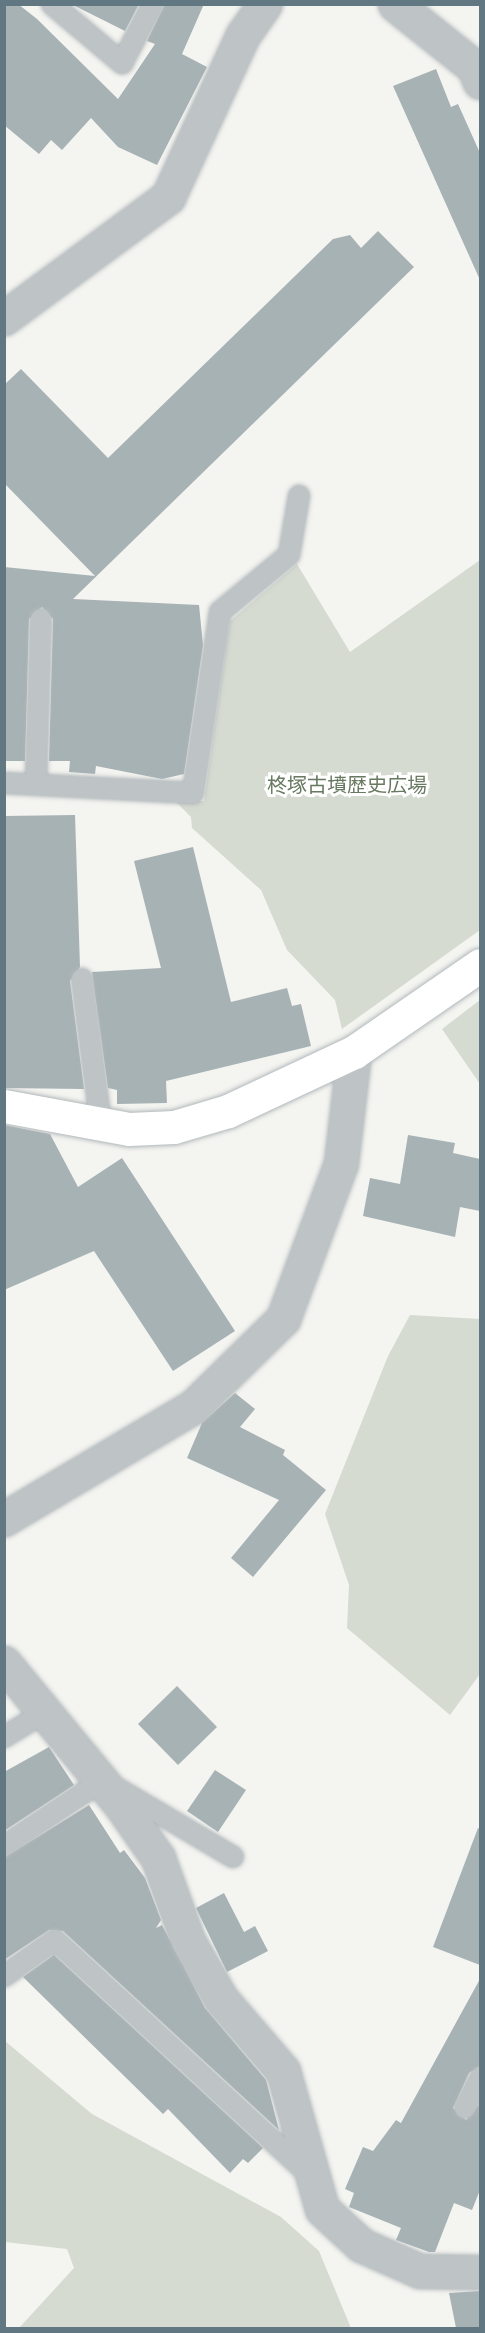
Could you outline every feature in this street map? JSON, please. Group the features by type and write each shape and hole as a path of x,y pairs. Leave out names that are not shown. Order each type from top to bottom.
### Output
{"street":[{"path":"4,318 168,197 243,35 265,4"},
{"path":"395,4 474,67 480,82"},
{"path":"4,1106 101,1126 174,1126 228,1111 292,1086 354,1052 480,965"},
{"path":"4,1520 193,1407 283,1319 341,1163 354,1052"},
{"path":"4,1663 103,1780 158,1858 188,1941 221,1999 283,2071 322,2209 361,2246 420,2271 480,2272"}],"lane":[{"path":"52,4 122,63 153,4"},
{"path":"4,783 193,793 220,612 289,555 299,496"},
{"path":"36,784 41,619"},
{"path":"82,979 101,1126"},
{"path":"4,1737 45,1712"},
{"path":"4,1846 103,1780 232,1857"},
{"path":"4,1976 55,1940 314,2178"},
{"path":"465,2108 480,2078"}],"green space":[{"name":"柊塚古墳歴史広場","path":"480,560 480,930 342,1029 335,1000 287,950 261,890 192,828 191,817 175,801 204,801 230,621 297,564 350,652"},
{"path":"480,1000 480,1084 442,1029"},
{"path":"410,1315 480,1319 480,1674 450,1715 347,1628 349,1585 325,1514 388,1356"},
{"path":"5,2041 92,2114 281,2217 319,2251 351,2328 19,2328 74,2268 67,2249 5,2242"}],"building":[{"path":"4,4 18,4 37,19 118,99 155,44 147,41 165,4 204,4 182,54 207,67 157,165 118,147 91,118 62,150 51,140 39,154 4,125"},
{"path":"71,4 139,4 125,31"},
{"path":"436,69 451,107 458,104 480,153 480,280 393,86"},
{"path":"378,231 414,267 73,599 199,605 203,645 184,774 162,779 96,766 95,774 69,772 70,761 49,761 53,619 42,607 29,619 25,761 4,761 4,567 95,576 4,483 4,385 21,369 108,458 333,239 350,235 361,248"},
{"path":"75,815 80,967 70,981 84,1089 4,1088 4,816"},
{"path":"193,847 231,1002 287,988 292,1006 301,1004 311,1046 166,1081 167,1103 117,1104 117,1090 108,1088 92,972 161,968 134,861"},
{"path":"4,1125 50,1134 78,1187 122,1158 235,1331 173,1371 94,1251 4,1290"},
{"path":"408,1135 455,1143 453,1153 480,1159 480,1211 460,1207 455,1237 363,1216 370,1178 400,1184"},
{"path":"235,1393 255,1409 240,1427 285,1450 283,1455 326,1490 253,1577 231,1558 279,1500 187,1458 202,1423"},
{"path":"177,1686 217,1727 178,1765 138,1724"},
{"path":"49,1747 74,1785 4,1831 4,1772"},
{"path":"215,1770 246,1790 218,1832 187,1811"},
{"path":"89,1805 120,1853 124,1850 145,1878 161,1920 156,1928 162,1925 205,2008 266,2080 279,2130 63,1931 49,1930 4,1960 4,1858"},
{"path":"478,1828 480,1829 480,1965 433,1947"},
{"path":"224,1893 244,1932 255,1926 268,1951 227,1972 196,1908"},
{"path":"54,1955 263,2148 248,2163 243,2159 230,2173 168,2109 163,2114 23,1977"},
{"path":"480,1979 480,2066 469,2073 453,2108 466,2120 480,2104 480,2190 472,2210 454,2203 435,2252 429,2252 396,2240 401,2228 349,2207 354,2193 345,2189 363,2147 373,2151 396,2120 401,2123"},
{"path":"480,2291 480,2328 456,2328 449,2293"}]}
